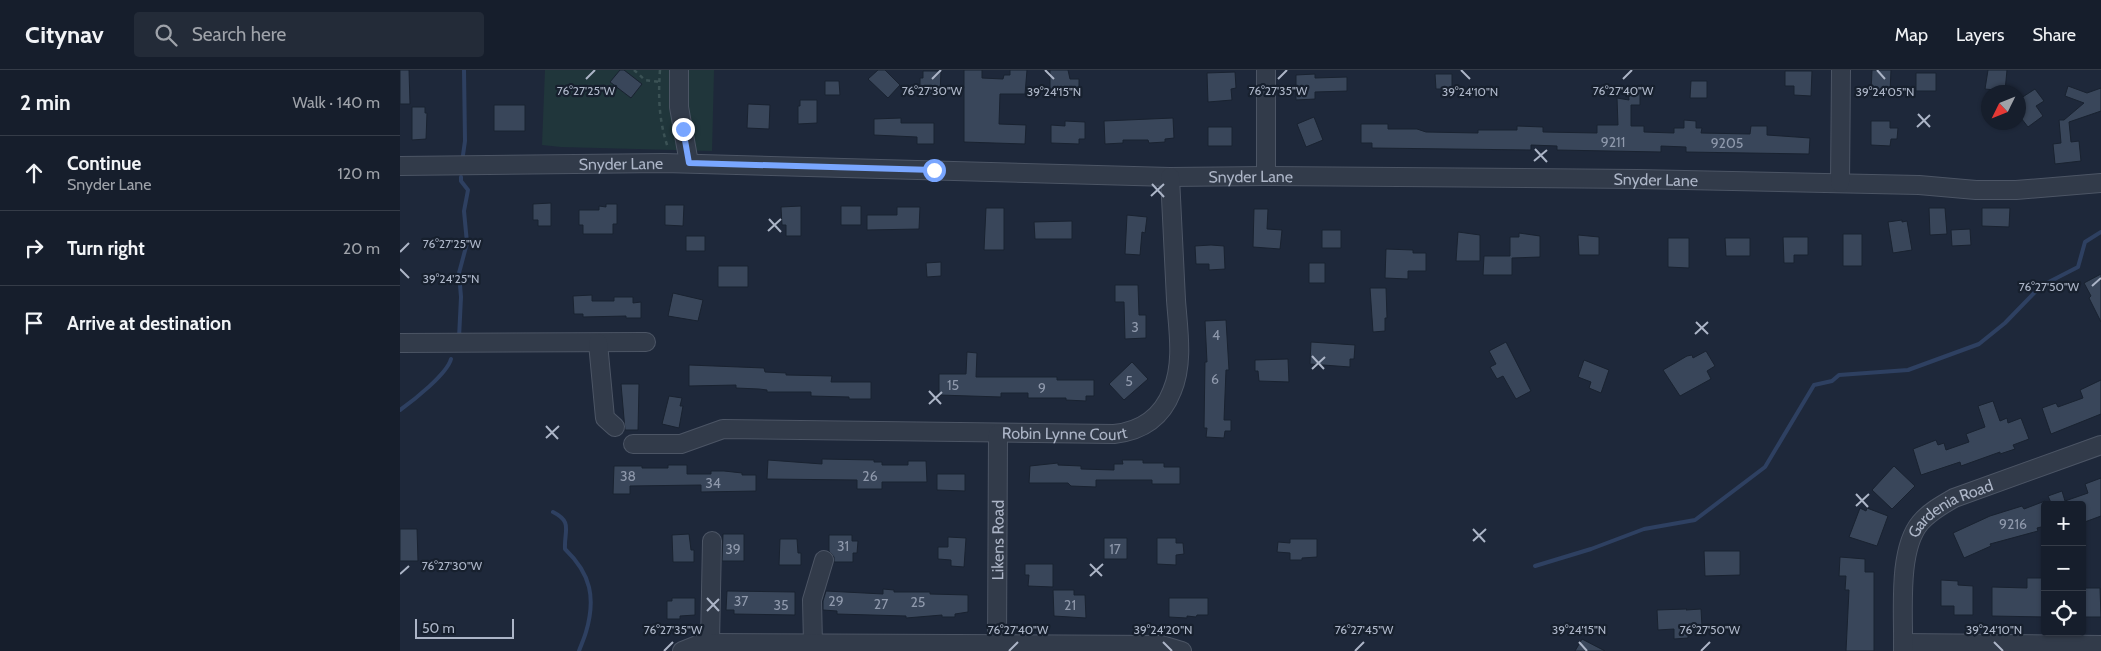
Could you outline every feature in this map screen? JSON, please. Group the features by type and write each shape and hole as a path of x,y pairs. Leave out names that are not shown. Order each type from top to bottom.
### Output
{"street":[{"path":"679,70 681,163"},
{"path":"1266,70 1266,176"},
{"path":"1840,184 1841,70"},
{"name":"Snyder Lane","path":"400,166 681,163 1170,177 1637,179 1919,185 1976,190 2016,190 2101,183"},
{"name":"Robin Lynne Court","path":"633,444 681,444 723,429 998,434 1127,432 1146,425 1168,400 1176,378 1178,359 1170,177"},
{"path":"400,343 646,342"},
{"path":"598,343 605,418 615,427"},
{"name":"Likens Road","path":"996,646 998,434"},
{"name":"Gardenia Road","path":"1903,647 1904,563 1914,532 1921,522 1936,508 1954,498 2101,445"},
{"path":"710,643 712,541"},
{"path":"813,644 812,600 824,560"},
{"path":"682,651 702,643 710,643 1162,646 1182,651"},
{"path":"1903,647 2101,645"}],"path":[{"path":"634,70 645,80 659,82"},
{"path":"660,70 658,104 663,133 681,163"}],"green space":[{"path":"545,70 714,70 712,151 542,145"}],"building":[{"path":"400,70 409,70 410,104 400,104"},
{"path":"620,70 624,70 642,84 631,98 610,82"},
{"path":"878,70 885,70 900,85 888,98 868,79"},
{"path":"964,70 982,70 982,78 1003,79 1004,75 1010,75 1010,70 1027,70 1025,94 1000,94 999,124 1026,125 1025,144 964,142"},
{"path":"1050,70 1068,70 1070,79 1079,79 1079,94 1050,94"},
{"path":"1872,70 1891,70 1890,92 1871,92"},
{"path":"1988,70 2007,70 2006,85 1986,85"},
{"path":"923,71 941,71 940,94 920,94 920,78 923,78"},
{"path":"1785,71 1812,71 1811,96 1794,95 1794,86 1785,86"},
{"path":"1235,72 1236,88 1231,89 1232,100 1208,102 1207,73"},
{"path":"1916,73 1936,73 1936,91 1916,91"},
{"path":"1315,74 1315,78 1347,77 1347,91 1315,92 1315,99 1296,100 1296,75"},
{"path":"1435,74 1452,74 1452,89 1436,89"},
{"path":"825,81 839,81 840,95 825,95"},
{"path":"1691,81 1707,81 1707,98 1690,98"},
{"path":"2068,86 2087,93 2101,88 2101,111 2069,122 2071,142 2079,141 2081,161 2055,164 2053,144 2061,143 2059,120 2064,120 2084,103 2065,96"},
{"path":"1628,88 1640,88 1640,105 1631,105 1631,126 1644,126 1644,132 1674,133 1674,128 1684,128 1684,120 1696,121 1696,128 1702,128 1701,133 1750,134 1751,126 1767,126 1767,135 1810,138 1809,154 1686,152 1686,147 1661,146 1661,152 1557,150 1557,146 1531,145 1531,150 1372,148 1372,143 1361,143 1361,124 1388,124 1388,129 1417,129 1426,132 1478,133 1478,130 1517,130 1517,126 1543,127 1543,132 1597,133 1597,125 1618,125 1617,98 1629,100"},
{"path":"2035,89 2044,101 2036,106 2043,116 2028,127 2026,124 2026,95"},
{"path":"800,100 817,100 817,123 798,124"},
{"path":"748,104 770,105 769,129 747,128"},
{"path":"494,105 525,105 525,131 494,131"},
{"path":"412,107 425,107 425,113 427,113 426,139 412,140"},
{"path":"1314,117 1323,140 1306,147 1297,124"},
{"path":"901,118 901,123 934,123 934,144 917,144 917,137 874,135 874,119"},
{"path":"1173,118 1174,138 1165,139 1165,142 1149,143 1148,140 1123,140 1123,143 1105,144 1104,121"},
{"path":"1065,121 1085,122 1085,139 1079,139 1079,144 1051,143 1051,125 1065,126"},
{"path":"1871,121 1890,121 1890,128 1898,128 1897,139 1891,139 1890,146 1871,145"},
{"path":"1208,127 1232,127 1232,146 1208,146"},
{"path":"551,203 551,226 538,226 538,220 533,220 533,204"},
{"path":"606,204 617,204 617,224 613,224 613,234 583,234 583,225 579,225 579,210 599,210 599,206 606,207"},
{"path":"665,205 684,205 683,226 665,225"},
{"path":"801,206 801,236 786,236 786,225 782,225 781,207"},
{"path":"841,206 861,206 861,225 841,225"},
{"path":"897,207 920,207 919,229 867,230 867,215 897,215"},
{"path":"986,208 1004,208 1004,250 984,250"},
{"path":"1929,208 1945,208 1947,234 1930,235"},
{"path":"1982,208 2010,208 2009,227 1982,226"},
{"path":"1254,209 1268,209 1267,229 1282,230 1280,249 1253,247"},
{"path":"1127,215 1147,217 1145,233 1142,232 1140,255 1125,254"},
{"path":"1902,220 1902,222 1907,221 1912,250 1893,253 1888,222"},
{"path":"1072,221 1072,239 1035,239 1034,222"},
{"path":"1970,229 1971,245 1952,246 1951,230"},
{"path":"1322,230 1341,230 1341,248 1322,248"},
{"path":"1458,232 1480,235 1480,261 1456,261"},
{"path":"1519,233 1540,236 1540,257 1512,258 1512,275 1483,275 1484,256 1510,256 1510,237 1519,237"},
{"path":"1843,234 1862,234 1862,266 1843,266"},
{"path":"1578,235 1599,237 1599,255 1579,255"},
{"path":"686,236 705,236 705,251 686,251"},
{"path":"1783,237 1808,237 1808,255 1794,255 1794,263 1784,263"},
{"path":"1668,238 1689,238 1689,268 1668,267"},
{"path":"1725,238 1750,238 1750,256 1726,256"},
{"path":"1195,246 1224,246 1225,269 1209,270 1209,264 1196,264"},
{"path":"1386,249 1413,250 1413,253 1426,253 1426,271 1408,271 1408,279 1385,278"},
{"path":"941,262 941,276 927,277 926,263"},
{"path":"1309,263 1325,263 1325,283 1309,283"},
{"path":"718,266 748,266 748,287 718,287"},
{"path":"2101,274 2101,322 2084,283"},
{"path":"1115,285 1138,285 1139,315 1146,315 1146,338 1125,339 1124,302 1115,302"},
{"path":"1370,288 1386,288 1387,318 1385,318 1385,331 1373,332"},
{"path":"673,293 703,300 698,321 668,316"},
{"path":"592,295 592,301 614,301 614,297 633,297 633,303 641,302 641,318 626,318 626,316 583,317 583,314 574,314 573,296"},
{"path":"1226,320 1229,370 1226,370 1224,420 1231,420 1231,431 1225,431 1224,438 1206,437 1207,428 1204,428 1205,362 1207,362 1205,321"},
{"path":"1311,342 1355,345 1354,359 1350,359 1350,367 1310,364"},
{"path":"1506,342 1531,391 1516,399 1503,376 1497,379 1490,367 1496,364 1489,351"},
{"path":"1706,351 1715,366 1707,371 1711,379 1680,396 1663,370 1687,356 1692,355 1693,358"},
{"path":"967,352 977,353 976,377 1057,377 1057,380 1094,380 1094,396 1086,396 1086,401 1066,400 1066,398 1028,398 1028,393 1001,393 1001,397 939,395 939,374 966,374"},
{"path":"1288,359 1289,382 1259,381 1258,371 1255,371 1255,360"},
{"path":"1584,360 1609,370 1601,393 1589,388 1591,382 1578,377"},
{"path":"1132,362 1148,379 1124,400 1109,384"},
{"path":"689,365 764,368 765,372 786,373 786,375 832,376 831,382 871,382 871,399 811,396 811,392 767,392 767,390 736,388 736,385 689,386"},
{"path":"2101,380 2101,414 2051,434 2042,408 2056,403 2058,407 2083,398 2080,390"},
{"path":"621,384 639,384 638,430 625,430"},
{"path":"669,396 682,398 680,406 683,406 679,428 662,424"},
{"path":"1993,401 2000,421 2007,418 2008,423 2021,418 2029,439 2013,445 2015,449 2000,454 2000,452 1961,466 1960,462 1921,475 1913,449 1936,440 1938,445 1944,443 1946,450 1969,442 1966,434 1985,427 1978,406"},
{"path":"822,459 874,460 874,462 882,462 882,465 908,465 908,461 926,461 927,482 882,482 882,489 857,489 857,480 767,479 768,460 822,464"},
{"path":"1122,460 1143,460 1143,463 1164,463 1164,467 1180,467 1180,484 1152,484 1152,480 1096,480 1096,487 1071,486 1068,483 1029,483 1030,466 1058,463 1058,465 1081,466 1081,469 1114,470 1114,464 1123,464"},
{"path":"668,465 687,465 687,474 711,474 711,471 724,471 742,473 742,475 756,475 756,491 701,492 701,485 630,486 630,494 613,494 614,466 668,468"},
{"path":"1894,466 1915,486 1892,509 1872,490"},
{"path":"937,474 965,474 965,491 937,490"},
{"path":"2101,478 2101,516 2086,522 2086,501 2065,501 2088,493 2085,484"},
{"path":"2062,491 2065,501 2050,501 2048,496"},
{"path":"2041,503 2041,527 2037,528 2038,531 1990,544 1991,546 1964,558 1953,533 1990,516 2022,506 2024,509"},
{"path":"1860,508 1866,511 1867,508 1888,516 1877,546 1849,537"},
{"path":"400,529 417,529 418,561 400,561"},
{"path":"689,534 691,550 694,550 694,562 673,562 672,535"},
{"path":"723,534 744,534 744,561 722,561"},
{"path":"829,535 852,535 852,541 858,541 857,553 853,553 853,562 834,562 834,557 829,551"},
{"path":"948,537 966,538 964,567 951,566 951,560 938,559 938,547 948,547"},
{"path":"1104,538 1127,538 1127,559 1104,559"},
{"path":"1157,538 1176,538 1176,543 1183,543 1184,554 1176,555 1176,565 1157,564"},
{"path":"780,539 797,539 798,553 801,553 801,565 779,565"},
{"path":"1290,539 1317,539 1317,557 1290,560 1290,553 1277,552 1278,542 1290,543"},
{"path":"1704,551 1740,551 1740,575 1705,576"},
{"path":"1840,557 1865,559 1865,572 1874,572 1874,651 1846,651 1849,590 1845,590 1846,576 1839,576"},
{"path":"1025,564 1053,564 1053,587 1028,586 1029,575 1025,575"},
{"path":"2027,578 2041,578 2041,617 1992,616 1992,587 2027,588"},
{"path":"1941,580 1958,581 1958,585 1973,586 1973,615 1954,615 1954,606 1941,606"},
{"path":"2086,588 2100,588 2101,617 2086,617"},
{"path":"883,589 894,590 894,592 968,595 968,612 955,614 955,617 942,617 942,615 906,618 906,616 837,614 837,611 823,610 826,591 883,594"},
{"path":"1053,590 1074,590 1074,595 1085,595 1086,618 1054,616"},
{"path":"727,591 795,592 795,615 734,614 734,610 726,610"},
{"path":"672,598 695,598 695,615 680,616 680,619 667,619 667,601 672,601"},
{"path":"1169,598 1208,598 1208,615 1187,616 1187,618 1169,617"},
{"path":"1701,609 1702,627 1688,628 1688,638 1674,639 1674,629 1658,630 1657,610"},
{"path":"1582,639 1605,651 1575,651"}],"waterway":[{"path":"463,155 465,141 464,70"},
{"path":"459,338 461,297 459,273 467,243 464,211 468,190 461,181 461,177"},
{"path":"1535,566 1591,549 1644,529 1695,520 1765,467 1814,385 1832,381 1839,375 1908,370 1979,344 2005,323 2041,286 2078,267 2085,242 2101,232"},
{"path":"400,410 437,379 451,359"},
{"path":"553,512 563,519 565,523 565,549 574,558 586,577 591,597 589,620 579,651"}],"route":[{"path":"683,129 689,163 934,170"}]}
